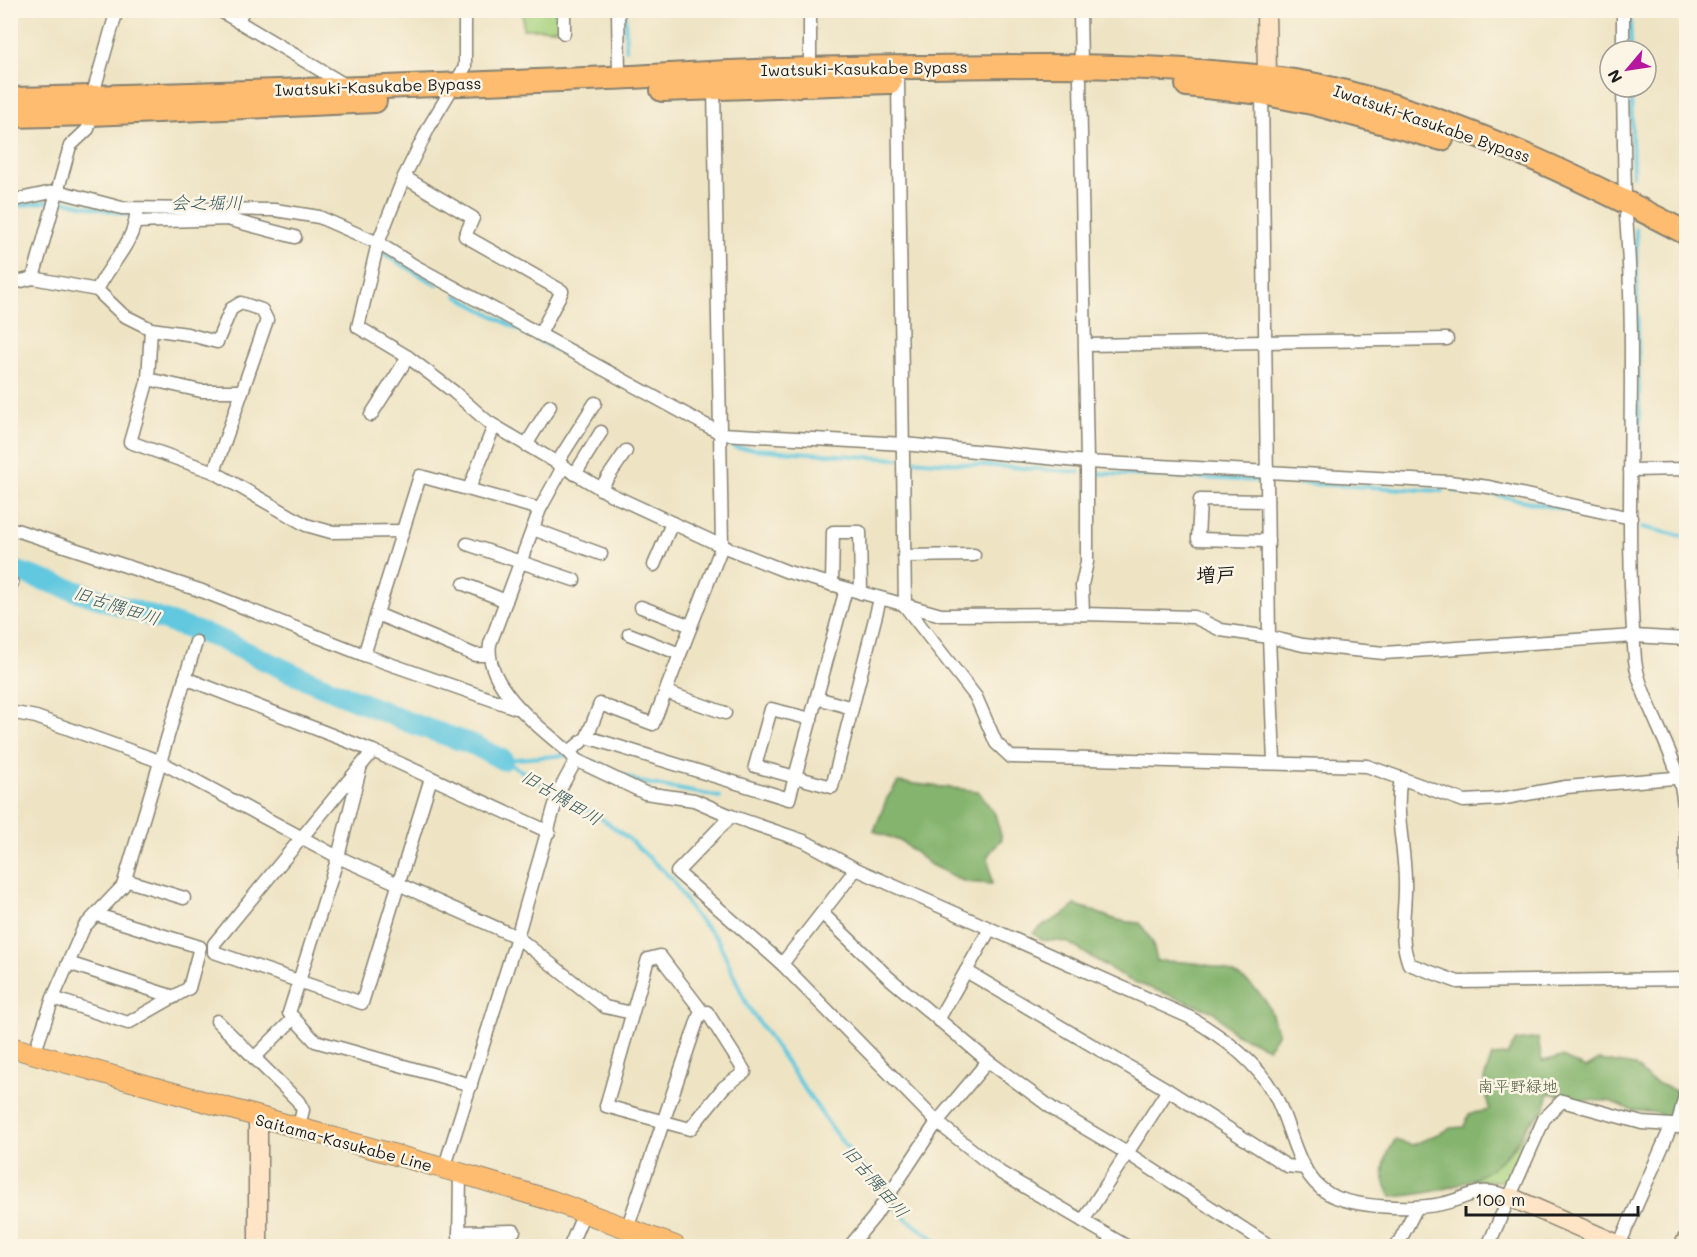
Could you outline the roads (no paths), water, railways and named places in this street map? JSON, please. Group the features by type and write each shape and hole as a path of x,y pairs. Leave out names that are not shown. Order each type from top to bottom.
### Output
{"highway":[{"name":"Iwatsuki-Kasukabe Bypass","path":"10,99 92,106 451,91 714,88 1081,73 1128,66 1264,85 1469,147 1686,233"},
{"name":"Iwatsuki-Kasukabe Bypass","path":"10,116 92,106 348,87 451,91 620,77 810,68 1081,73"},
{"name":"Iwatsuki-Kasukabe Bypass","path":"1626,208 1686,248"}],"main road":[{"name":"Saitama-Kasukabe Line","path":"10,1047 452,1171 584,1213 675,1246"}],"street":[{"path":"33,278 70,146 88,129 117,10"},
{"path":"219,10 241,16 348,87"},
{"path":"465,10 465,67 404,177 378,243 358,327 408,357 494,426 600,489 722,546 788,572 941,615 1083,614 1194,617 1221,630 1303,645 1384,653 1634,636 1686,639"},
{"path":"564,10 564,33"},
{"path":"618,10 614,32 620,77"},
{"path":"810,10 810,68"},
{"path":"1080,10 1087,462 1087,562 1082,585 1083,614"},
{"path":"1266,10 1264,85 1267,501 1274,762"},
{"path":"1623,10 1623,39"},
{"path":"898,82 905,606 976,697 996,743 1011,757 1367,766 1464,801 1500,800 1566,787 1683,777"},
{"path":"459,1246 452,1171 471,1085 549,832 559,791 572,756 587,737 600,704 653,724 722,546 722,434 714,88"},
{"path":"1623,99 1626,208 1631,281 1630,470 1634,636 1639,674 1683,777 1686,878"},
{"path":"404,177 473,218 465,236 562,291 540,334"},
{"path":"10,201 56,197 136,215 227,219 295,237"},
{"path":"136,215 238,208 275,210 319,217 378,243 722,434 904,444 1087,462 1489,487 1631,518"},
{"path":"236,221 238,208"},
{"path":"97,290 107,269 120,255 136,215"},
{"path":"10,284 33,278 97,290 123,315 151,329 187,334 217,342 231,309 241,303 262,310 267,320 214,472"},
{"path":"151,329 148,379 130,442 214,472 306,525 331,532 403,531"},
{"path":"1086,345 1447,339"},
{"path":"371,415 408,357"},
{"path":"148,379 201,391 240,392"},
{"path":"516,708 488,655 540,508 560,465 595,403"},
{"path":"526,444 550,406"},
{"path":"469,489 494,426"},
{"path":"575,474 601,432"},
{"path":"600,489 626,451"},
{"path":"1630,470 1686,469"},
{"path":"364,655 420,476 540,508"},
{"path":"1267,501 1200,500 1198,540 1268,541"},
{"path":"654,565 672,523"},
{"path":"10,528 202,591 364,655 516,708 572,756 645,793 694,800 731,816 804,841 856,869 1189,1017 1215,1032 1241,1055 1272,1090 1288,1121 1295,1146 1305,1168 1316,1184 1342,1199 1358,1203 1417,1207 1443,1203 1484,1190 1510,1197 1621,1246 1678,1127 1686,1091"},
{"path":"533,529 601,554"},
{"path":"832,585 833,532 860,531 861,593"},
{"path":"468,544 574,580"},
{"path":"904,556 974,555"},
{"path":"464,584 506,602"},
{"path":"587,737 789,799 846,589"},
{"path":"811,719 771,709 755,766 832,787 879,599"},
{"path":"641,607 691,626"},
{"path":"377,614 475,655 488,655"},
{"path":"629,634 680,654"},
{"path":"34,1054 52,998 84,927 123,886 196,642"},
{"path":"185,678 373,751 549,832"},
{"path":"666,692 725,713"},
{"path":"817,698 852,708"},
{"path":"10,712 36,717 159,761 338,857 517,937 605,1008 632,1014"},
{"path":"373,751 214,944 214,952 362,1003 396,884 431,778"},
{"path":"361,765 338,857 289,1013 315,1041 471,1085"},
{"path":"1401,778 1397,799 1406,880 1402,946 1409,964 1458,982 1686,979"},
{"path":"731,816 677,872 782,964 937,1122 1001,1173 1126,1246"},
{"path":"782,964 856,869"},
{"path":"125,880 184,898"},
{"path":"823,914 938,1020 988,1061 1056,1111 1127,1153 1270,1246"},
{"path":"52,998 128,1023 189,988 200,947 97,915"},
{"path":"938,1020 990,929"},
{"path":"627,1229 663,1124 701,1010 660,956 648,959 606,1106 663,1124 690,1129 724,1087 745,1072 707,1012 700,1014"},
{"path":"68,963 174,997"},
{"path":"966,971 1168,1090 1287,1166 1305,1168"},
{"path":"254,1058 294,1018"},
{"path":"217,1021 298,1101 303,1110 298,1129"},
{"path":"850,1246 883,1204 937,1122 988,1061"},
{"path":"1083,1221 1168,1090"},
{"path":"1488,1246 1544,1119 1562,1101 1642,1123 1678,1127"},
{"path":"258,1118 258,1246"},
{"path":"1397,1246 1417,1207"},
{"path":"570,1246 584,1213"},
{"path":"459,1232 514,1231"},
{"path":"1684,1246 1686,1241"}],"waterway":[{"path":"625,10 626,49"},
{"path":"1630,10 1631,39"},
{"path":"1631,99 1633,175"},
{"name":"会之堀川","path":"59,200 133,216"},
{"name":"会之堀川","path":"10,207 51,201"},
{"path":"1636,229 1640,456"},
{"path":"379,251 437,285"},
{"path":"457,296 587,367"},
{"path":"723,440 736,448 898,459"},
{"path":"910,460 1079,472"},
{"path":"1090,473 1262,481"},
{"path":"1276,482 1443,491"},
{"path":"1454,491 1488,493 1621,522"},
{"path":"1642,527 1686,537"},
{"name":"旧古隅田川","path":"10,569 217,638 296,675 408,722 474,745 503,760"},
{"path":"575,754 640,782 720,797"},
{"path":"503,760 568,755"},
{"name":"旧古隅田川","path":"503,760 601,818 629,839 672,879 693,913 718,940 747,1005 835,1133 903,1216 943,1246"}],"district":[{"name":"増戸","path":"1216,574"}],"park label":[{"name":"南平野緑地","path":"1518,1085"}]}
